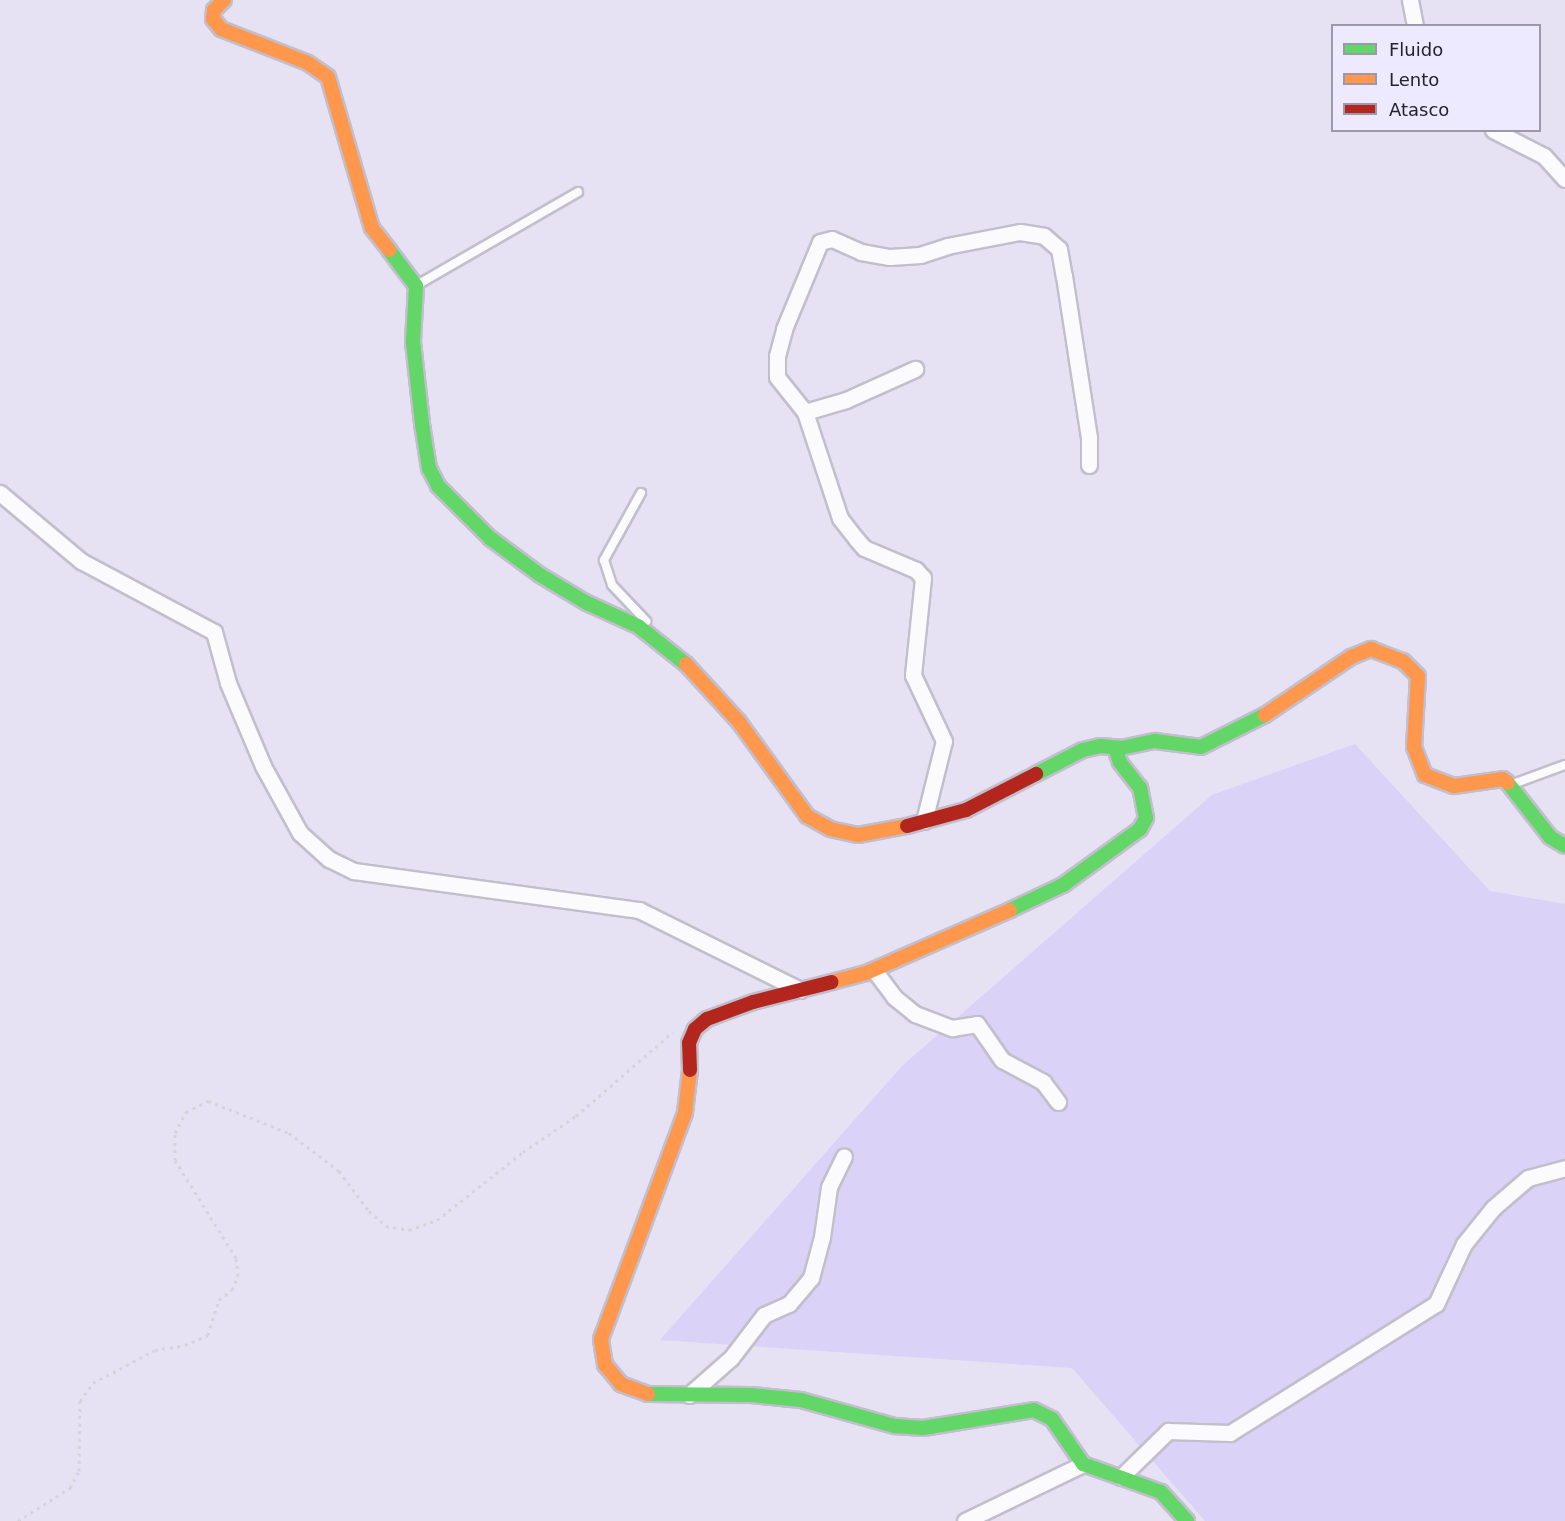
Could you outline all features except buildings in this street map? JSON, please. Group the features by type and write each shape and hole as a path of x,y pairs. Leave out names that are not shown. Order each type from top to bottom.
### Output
{"street":[{"path":"224,0 214,10 213,19 221,29 308,63 328,77 372,228 416,286 413,342 422,424 429,468 438,486 490,538 540,575 658,639 674,651 739,722 807,816 830,829 858,835 966,810 1083,750 1100,746 1121,748 1155,741 1201,747 1275,710 1351,657 1371,649 1403,661 1418,676 1420,692 1414,747 1425,775 1435,782 1454,786 1503,779 1512,784 1527,810 1550,837 1565,846"},
{"path":"1410,0 1415,24"},
{"path":"1496,132 1544,156 1565,179"},
{"path":"924,821 944,741 913,675 923,578 916,570 864,548 846,525 805,412 777,377 777,356 812,259 824,239 890,257 920,255 1011,233 1036,235 1059,249 1073,323 1089,465"},
{"path":"805,412 846,400 915,369"},
{"path":"0,493 81,561 214,632 228,683 263,766 300,833 329,859 354,871 639,910 800,990"},
{"path":"1121,748 1117,754 1120,762 1140,788 1146,807 1140,829 1063,885 874,970 753,1002 707,1019 695,1029 689,1043 691,1082 685,1113 601,1339 605,1365 621,1384 641,1394 801,1400 895,1426 923,1428 1034,1410 1052,1419 1083,1464 1161,1492 1188,1521"},
{"path":"874,970 894,997 915,1014 952,1028 977,1024 1002,1060 1043,1082 1058,1102"},
{"path":"689,1395 731,1358 764,1315 789,1304 811,1278 820,1246 829,1187 844,1156"},
{"path":"1121,1478 1168,1431 1230,1432 1436,1304 1447,1287 1464,1245 1493,1208 1528,1178 1565,1168"},
{"path":"964,1521 1083,1464"}],"lane":[{"path":"416,286 578,192"},
{"path":"641,493 607,551 604,568 612,585 658,639"},
{"path":"1512,784 1565,765"}],"path":[{"path":"18,1521 70,1488 79,1471 81,1401 93,1383 155,1350 185,1345 208,1335 219,1299 232,1290 238,1276 236,1258 175,1160 175,1133 186,1112 208,1101 289,1133 339,1171 369,1211 386,1226 409,1230 437,1220 523,1152 576,1116 674,1030 684,1026 695,1029"}],"shaded area":[{"path":"1355,744 1490,891 1565,904 1565,1521 1205,1521 1072,1368 660,1340 902,1066 1212,795"}],"traffic: fast":[{"path":"389,250 416,286 413,342 422,424 429,468 438,486 490,538 540,575 587,603 638,626 686,664"},
{"path":"1010,910 1063,885 1140,829 1146,818 1140,788 1120,762 1117,754 1121,748 1155,741 1201,747 1265,715"},
{"path":"1036,774 1083,750 1100,746 1121,748"},
{"path":"1508,783 1550,837 1565,846"},
{"path":"648,1394 751,1395 801,1400 895,1426 923,1428 1034,1410 1052,1419 1083,1464 1161,1492 1187,1521"}],"traffic: slow":[{"path":"224,0 214,10 213,19 221,29 308,63 328,77 372,228 389,250"},
{"path":"1265,715 1351,657 1371,649 1403,661 1418,676 1414,747 1425,775 1454,786 1503,779 1508,783"},
{"path":"686,664 739,722 807,816 830,829 858,835 907,826"},
{"path":"832,982 866,973 1010,910"},
{"path":"648,1394 621,1384 605,1365 601,1339 685,1113 690,1070"}],"traffic: jam":[{"path":"907,826 966,810 1036,774"},
{"path":"690,1070 689,1043 695,1029 707,1019 753,1002 832,982"}]}
